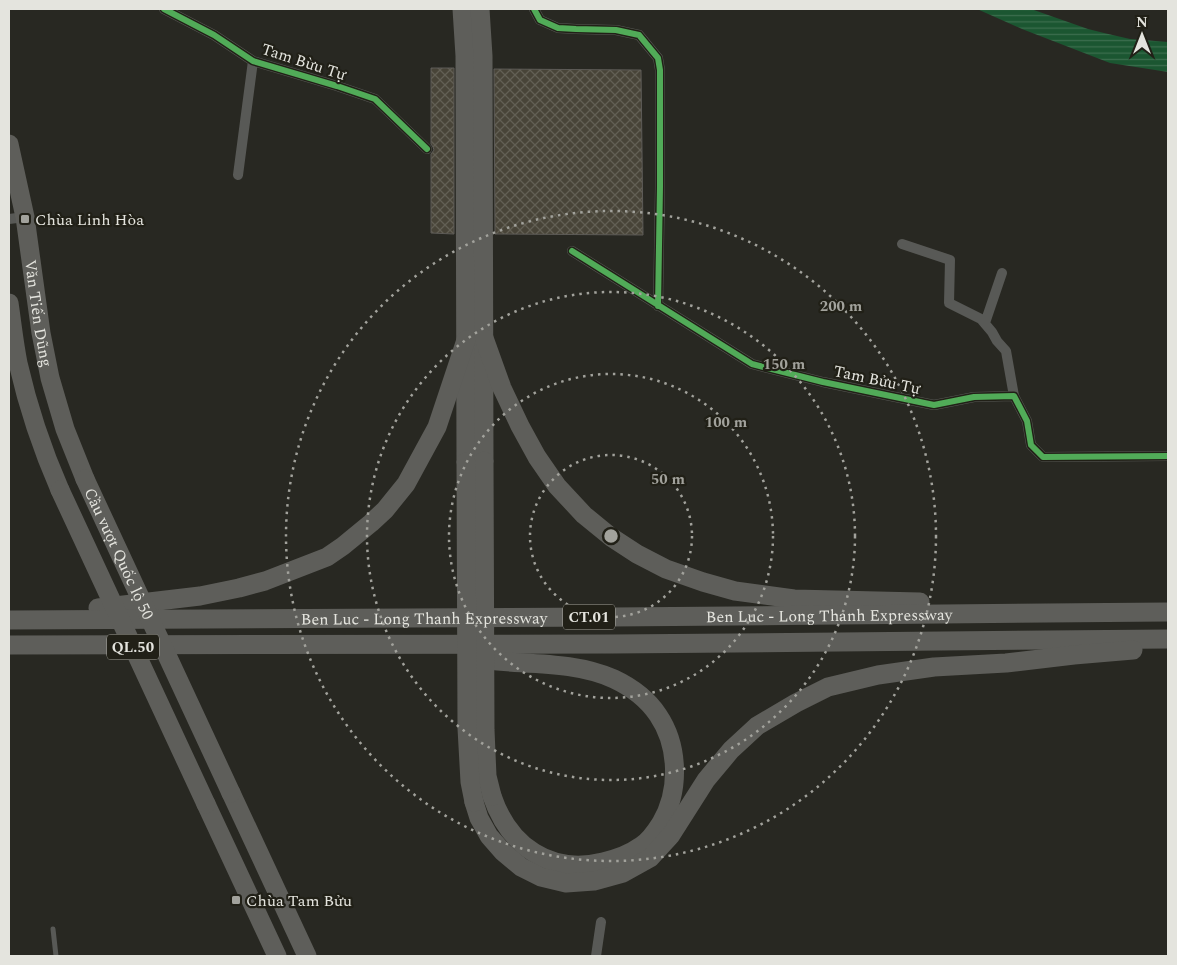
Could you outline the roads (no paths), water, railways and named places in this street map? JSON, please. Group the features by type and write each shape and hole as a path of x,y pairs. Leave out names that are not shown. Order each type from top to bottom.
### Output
{"highway":[{"path":"9,618 214,594 265,581 327,557 349,542 385,510 406,484 437,427 475,339 462,9"},
{"path":"480,9 483,56 475,339 475,461 487,776 479,818 489,836 503,852 521,868 541,877 566,882 594,881 623,873 650,858 671,835 706,780 731,750 758,726 796,703 828,687 878,675 934,667 1006,663 1168,647"},
{"name":"Văn Tiến Dũng","path":"9,144 17,218 50,378 65,430 85,479"},
{"name":"Văn Tiến Dũng","path":"9,303 18,361 28,403 39,439 60,490"},
{"path":"475,339 537,457 557,486 584,515 611,538 666,569 703,582 735,590 794,599 1168,608"},
{"name":"Cầu vượt Quốc lộ 50","path":"85,479 307,956"},
{"name":"Cầu vượt Quốc lộ 50","path":"60,490 277,956"},
{"name":"Ben Luc - Long Thanh Expressway","path":"9,618 612,617 1168,612"},
{"name":"Ben Luc - Long Thanh Expressway","path":"9,645 612,644 1168,639"},
{"path":"263,645 449,655 589,670 615,680 640,696 658,715 667,732 675,770 673,793 666,814 655,832 642,846 617,859 592,865 567,865 545,859 528,850 505,826 497,811 483,799"}],"street":[{"name":"Tam Bừu Tự","path":"164,9 214,35 254,60 375,99 427,149"},
{"path":"534,9 540,20 558,28 616,30 638,35 658,58 660,70 660,187 658,306"},
{"path":"238,175 254,60"},
{"path":"902,244 950,260 949,303 981,319 992,332 996,341 1006,351 1014,396 1027,421 1030,445 1043,457 1168,456"},
{"name":"Tam Bửu Tự","path":"572,251 752,364 822,382 934,404 974,397 1014,396"},
{"path":"985,323 1002,273"},
{"path":"596,956 601,922"}],"lane":[{"path":"54,929 56,956"}],"place":[{"name":"Chùa Linh Hòa","path":"25,219"},
{"name":"Chùa Tam Bửu","path":"236,900"}]}
